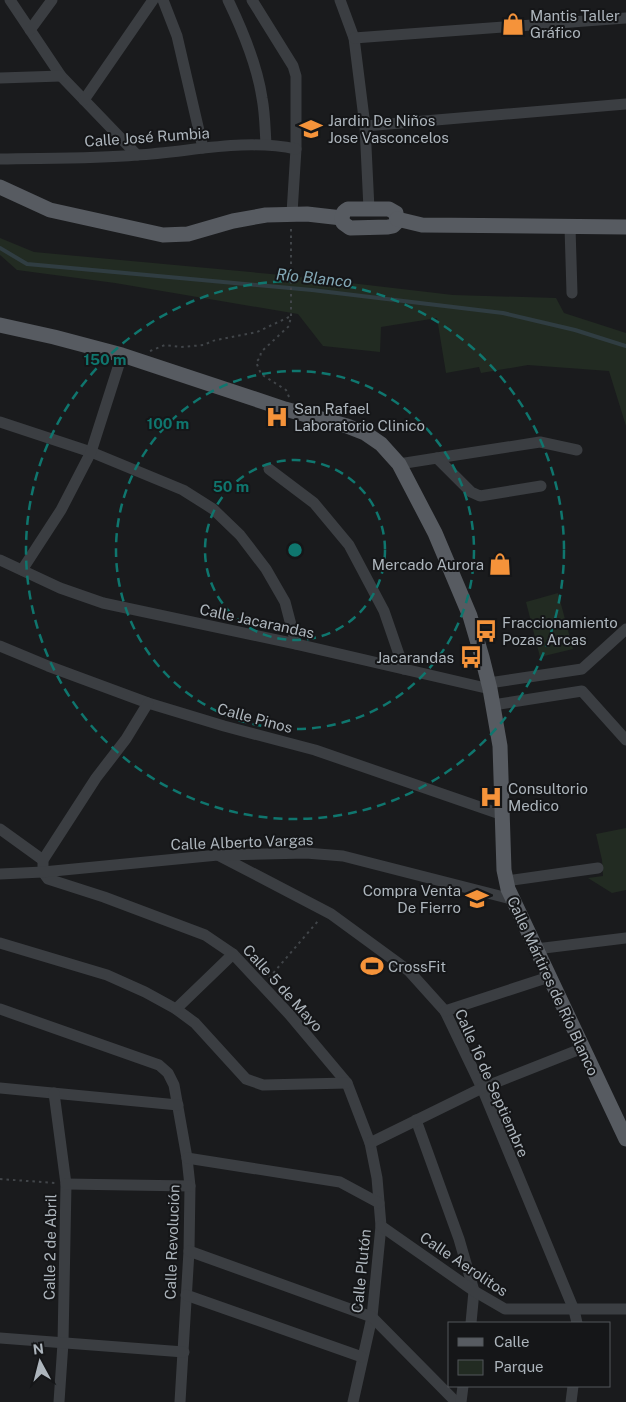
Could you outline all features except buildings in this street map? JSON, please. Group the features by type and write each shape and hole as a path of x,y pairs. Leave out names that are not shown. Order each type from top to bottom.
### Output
{"main road":[{"path":"0,187 50,210 163,235 188,234 248,217 292,214 342,218"},
{"path":"348,209 369,209 392,210 396,213 397,219 395,224 390,227 353,228 345,225 342,218 344,212 348,209"},
{"path":"397,219 422,225 626,228"},
{"name":"Calle Mártires de Río Blanco","path":"0,325 122,355 347,426 365,433 382,444 399,464 435,533 470,616 489,686 502,759 504,870 512,899 626,1139"}],"street":[{"path":"10,0 61,76 137,155"},
{"path":"30,30 52,0"},
{"path":"84,100 153,0"},
{"path":"163,0 177,36 203,148"},
{"path":"228,0 242,29 254,63 262,98 266,144"},
{"path":"252,0 293,66 296,76 296,149 292,214"},
{"path":"340,0 354,38 365,126 369,209"},
{"path":"354,38 626,18"},
{"path":"0,78 61,76"},
{"path":"365,126 626,104"},
{"name":"Calle José Rumbia","path":"0,159 137,155 266,144 296,149"},
{"path":"570,227 572,293"},
{"path":"22,570 61,510 91,452 122,355"},
{"path":"0,422 91,452 183,490 213,509 240,535 266,569 284,602 296,644"},
{"path":"399,464 540,442 577,450"},
{"path":"438,458 454,476 477,495 488,496 541,486"},
{"path":"269,469 314,503 349,545 384,611 404,670"},
{"name":"Calle Jacarandas","path":"0,560 60,588 103,603 296,644 404,670 489,686"},
{"path":"489,686 582,669 626,629"},
{"name":"Calle Pinos","path":"0,646 48,666 148,702 315,750 503,816"},
{"path":"493,705 582,691 626,740"},
{"path":"43,872 43,860 96,778 126,739 148,702"},
{"path":"0,829 43,860"},
{"name":"Calle Alberto Vargas","path":"0,874 43,872 218,855 306,853 343,856 512,899"},
{"name":"Calle 16 de Septiembre","path":"218,855 326,911 408,971 445,1011 482,1088 527,1201 574,1310 577,1322"},
{"path":"506,881 598,868"},
{"name":"Calle 5 de Mayo","path":"43,872 48,879 104,897 205,935 233,954 347,1083 370,1143"},
{"path":"536,949 626,938"},
{"path":"0,942 107,975 145,992 176,1009 194,1023 246,1079 263,1085 347,1083"},
{"path":"176,1009 233,954"},
{"path":"445,1011 549,978"},
{"name":"Calle Revolución","path":"0,1009 159,1065 168,1072 174,1085 190,1186 189,1251 180,1402"},
{"path":"370,1143 482,1088 583,1048"},
{"path":"0,1088 178,1105"},
{"name":"Calle 2 de Abril","path":"54,1093 66,1184 59,1402"},
{"path":"416,1120 459,1239 474,1291 470,1322"},
{"name":"Calle Plutón","path":"353,1402 372,1317 381,1226 377,1178 370,1143"},
{"path":"187,1158 340,1182 379,1203"},
{"path":"66,1184 190,1186"},
{"name":"Calle Aerolitos","path":"381,1226 474,1291 505,1309 626,1310"},
{"path":"189,1251 372,1317 456,1402"},
{"path":"186,1295 362,1357"},
{"path":"0,1338 184,1352"},
{"path":"461,1402 463,1387"},
{"path":"571,1402 573,1387"}],"path":[{"path":"285,408 289,395 286,390 261,374 256,362 260,358 261,352 289,326 291,316 291,240"},
{"path":"149,351 164,346 204,345 217,339 257,332 291,316"},
{"path":"263,986 326,911"},
{"path":"0,1179 54,1183"}],"green space":[{"path":"0,238 34,252 282,275 453,295 556,298 564,313 626,333 626,426 609,371 528,365 481,373 479,367 446,373 437,318 381,327 380,352 323,346 298,314 115,283 17,270 0,255"},
{"path":"558,593 573,649 540,657 526,602"},
{"path":"626,828 626,890 612,893 588,878 603,876 602,860 596,834"}],"waterway":[{"name":"Río Blanco","path":"0,248 27,264 312,290 503,313 575,330 626,346"}],"place":[{"name":"Mantis Taller Gráfico","path":"513,24"},
{"name":"Jardin De Niños Jose Vasconcelos","path":"311,129"},
{"name":"San Rafael Laboratorio Clinico","path":"277,417"},
{"name":"Mercado Aurora","path":"500,564"},
{"name":"Fraccionamiento Pozas Arcas","path":"486,631"},
{"name":"Jacarandas","path":"471,657"},
{"name":"Consultorio Medico","path":"491,797"},
{"name":"Compra Venta De Fierro","path":"477,899"},
{"name":"CrossFit","path":"372,966"}]}
